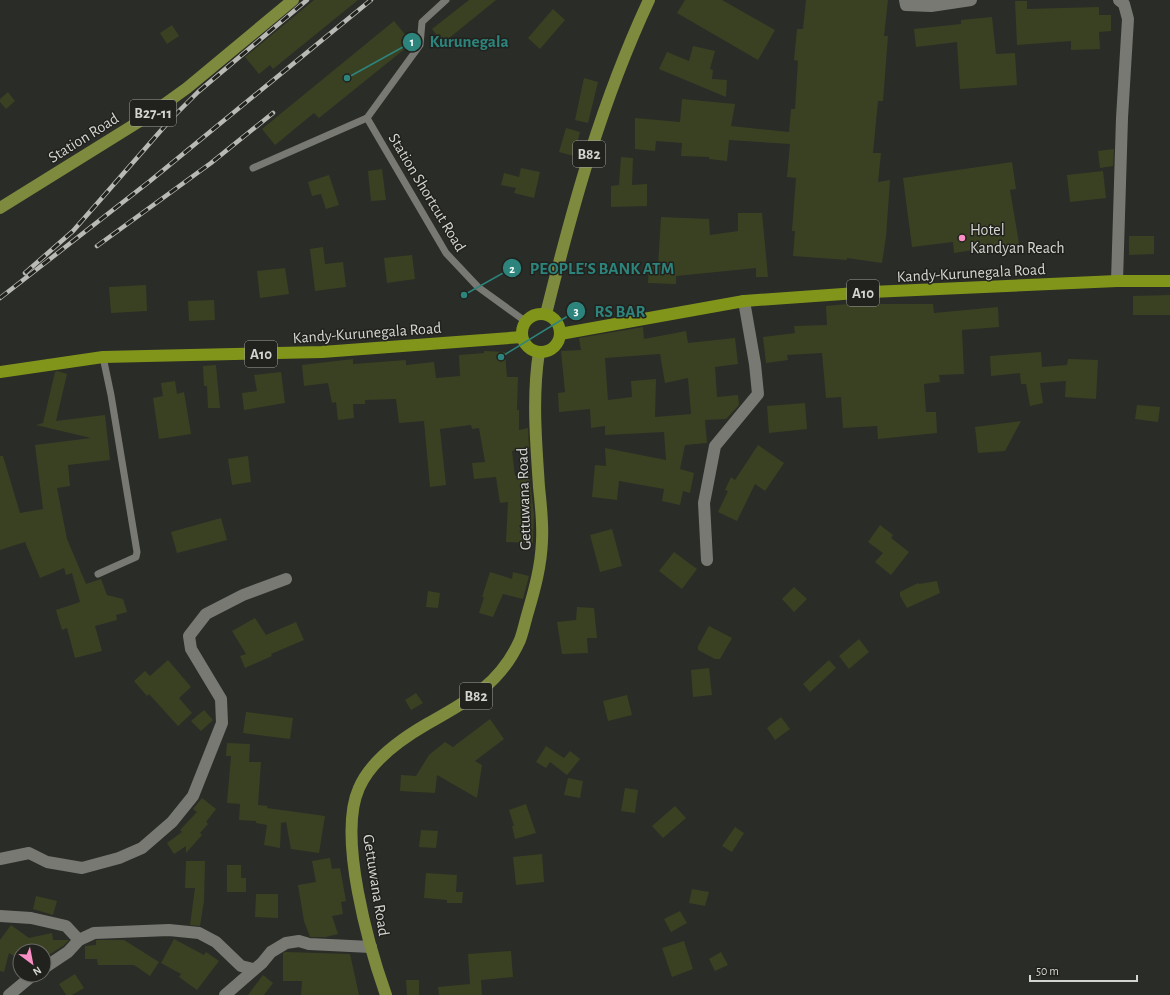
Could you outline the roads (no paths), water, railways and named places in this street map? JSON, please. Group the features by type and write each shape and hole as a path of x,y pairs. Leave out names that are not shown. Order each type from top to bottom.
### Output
{"highway":[{"name":"Kandy-Kurunegala Road","path":"560,334 744,301 871,292 1117,281 1170,281"},
{"path":"534,314 546,314 556,321 560,334 558,342 552,348 539,352 527,346 522,336 522,326 525,321 534,314"},
{"name":"Kandy-Kurunegala Road","path":"0,372 102,357 322,352 522,336"}],"main road":[{"name":"Station Road","path":"0,208 148,116 180,93 293,0"},
{"name":"B82","path":"546,314 573,206 604,109 633,35 649,0"},
{"name":"Gettuwana Road","path":"386,995 371,947 356,877 353,847 353,809 359,787 374,765 411,734 470,700 494,679 503,668 520,640 536,587 542,540 534,405 534,379 539,352"}],"street":[{"path":"905,0 906,5 931,6 971,0"},
{"path":"1117,281 1122,118 1128,19 1124,4 1120,0"},
{"path":"707,560 704,503 715,446 758,394 755,364 744,301"},
{"path":"0,859 29,853 47,862 82,868 119,858 142,848 172,822 193,796 222,723 221,699 191,649 189,636 206,614 243,595 286,579"},
{"path":"0,916 31,918 66,926 79,940"},
{"path":"52,963 68,952 79,940 94,932 169,930 199,933 216,942 241,966 253,969"},
{"path":"225,995 253,969 262,963 271,952 286,943 299,941 310,944 371,947"},
{"path":"8,995 23,983"}],"lane":[{"path":"252,168 367,118 420,45 422,22 446,0"},
{"name":"Station Shortcut Road","path":"367,118 446,253 478,287 525,321"},
{"path":"98,574 136,557 137,552 111,394 102,357"}],"railway":[{"path":"25,273 73,231 171,119 198,92 307,0"},
{"path":"0,298 150,181 371,0"},
{"path":"97,246 211,163 273,113"}],"place":[{"name":"Kurunegala","path":"347,78"},
{"name":"Hotel Kandyan Reach","path":"962,238"},
{"name":"PEOPLE'S BANK ATM","path":"464,295"},
{"name":"RS BAR","path":"501,357"}]}
